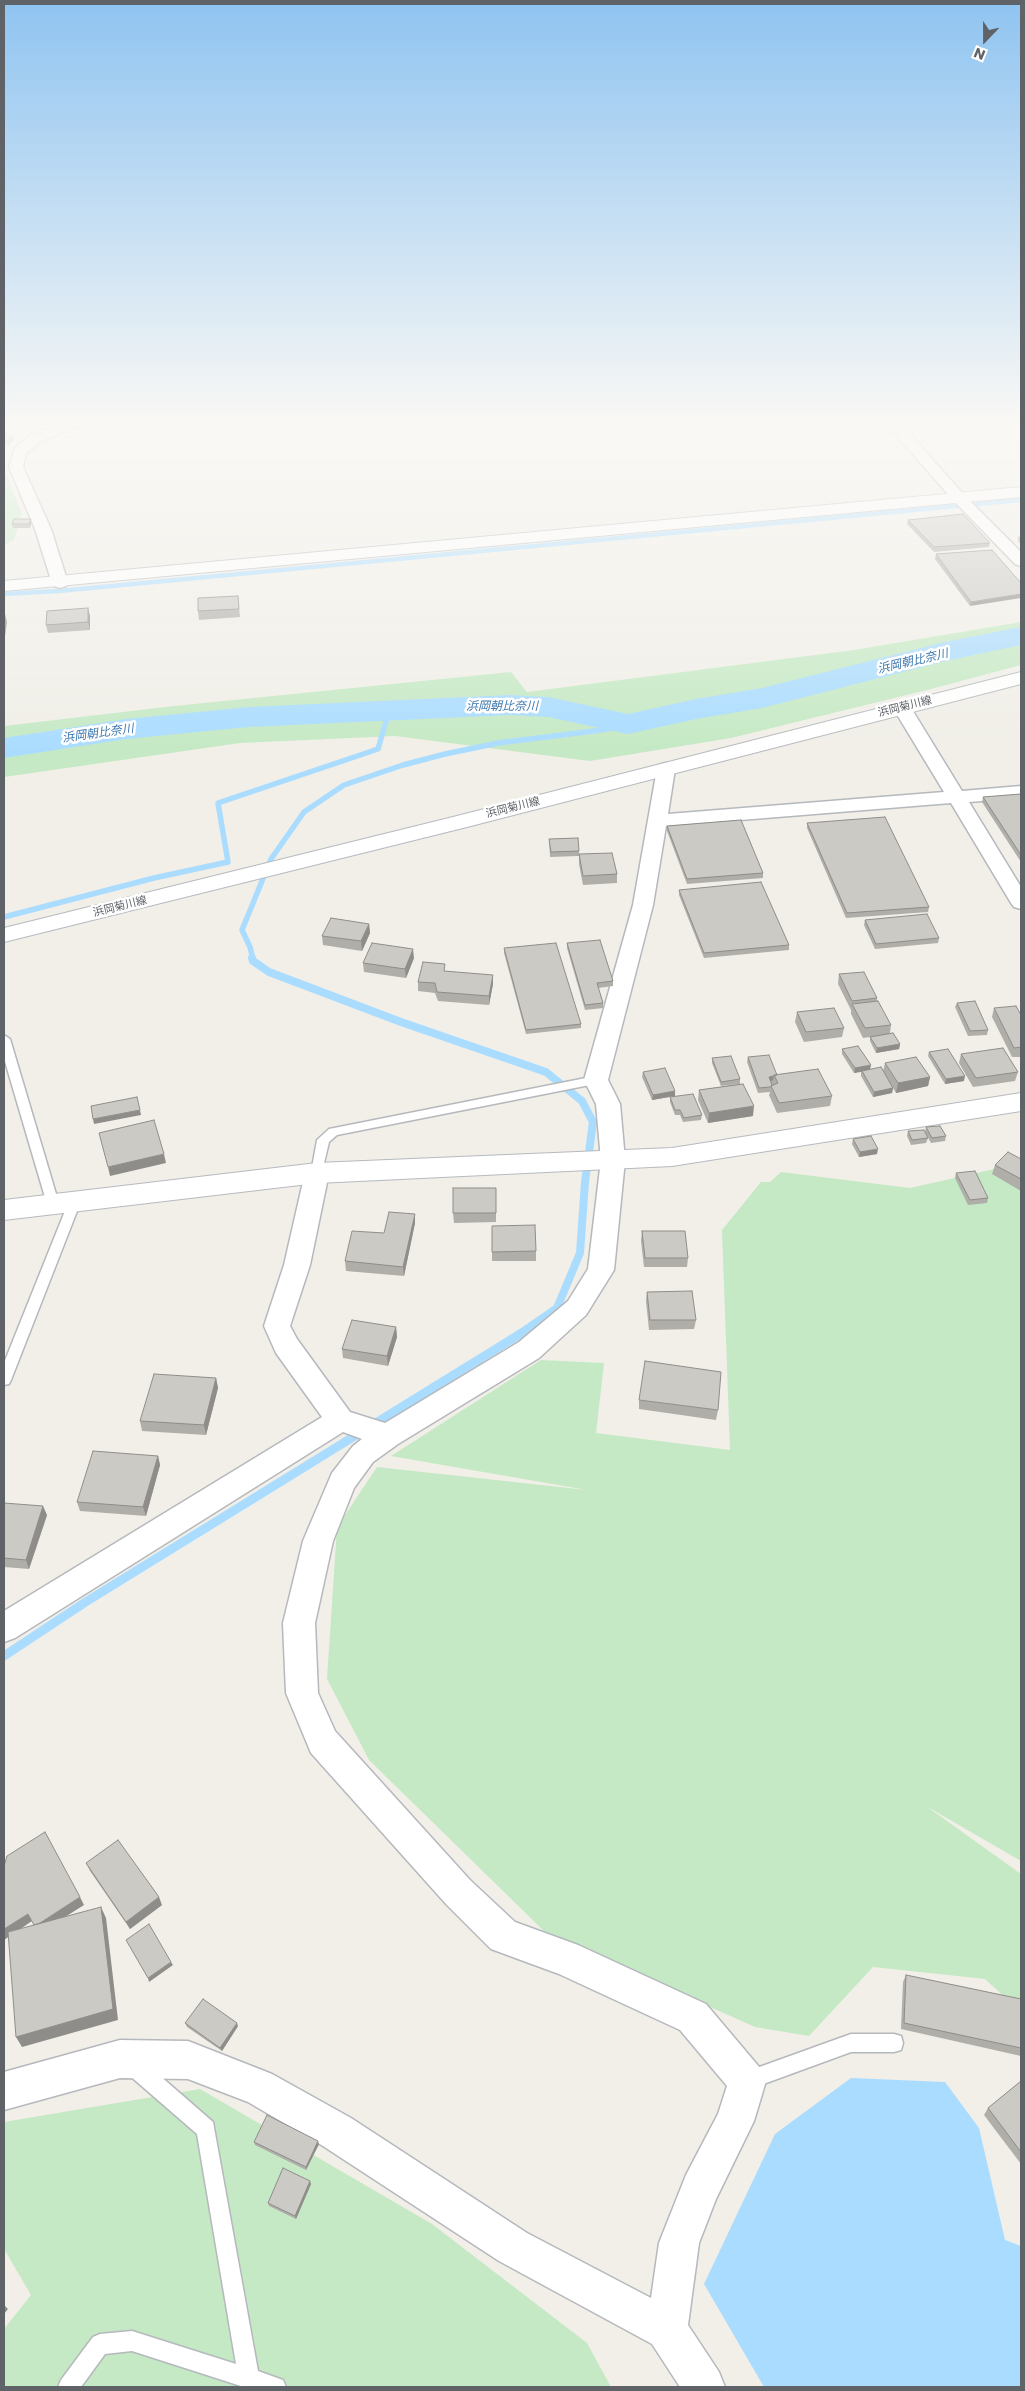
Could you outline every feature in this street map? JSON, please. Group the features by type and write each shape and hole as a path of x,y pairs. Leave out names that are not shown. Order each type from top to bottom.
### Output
{"street":[{"path":"43,530 60,583"},
{"path":"4,586 60,583 625,530"},
{"path":"990,530 1021,561"},
{"name":"浜岡菊川線","path":"4,935 1021,678"},
{"path":"902,708 959,798 1021,903"},
{"path":"666,769 643,904 624,982 596,1080 608,1104 613,1160 601,1270 578,1308 529,1350 388,1436 363,1454 342,1482 318,1541 299,1623 302,1693 323,1742 458,1892 504,1936 565,1958 693,2017 747,2080 735,2121 700,2189 679,2243 666,2329"},
{"path":"658,821 1021,792"},
{"path":"4,1210 317,1173 672,1157 1021,1102"},
{"path":"317,1173 297,1265 277,1326 286,1345 340,1420 388,1436"},
{"path":"4,1628 340,1420"},
{"path":"4,2092 126,2059 188,2060 259,2087 338,2132 512,2247 666,2329 704,2387"}],"lane":[{"path":"4,1039 64,1203 4,1380"},
{"path":"317,1173 323,1140 333,1132 596,1080"},
{"path":"747,2080 851,2043 894,2042"},
{"path":"126,2059 206,2129 249,2377"},
{"path":"68,2387 100,2344 132,2342 276,2387"}],"green space":[{"path":"4,530 17,530 14,539 4,546"},
{"path":"1021,622 1021,665 731,738 590,761 395,736 240,743 4,777 4,726 174,706 511,672 527,692 854,650"},
{"path":"1021,1163 1021,1861 926,1806 1021,1874 1021,2012 985,1979 873,1967 809,2036 755,2027 547,1934 369,1760 327,1679 337,1527 377,1467 587,1490 391,1456 541,1360 604,1363 596,1433 730,1450 722,1230 761,1182 770,1182 781,1172 910,1188"},
{"path":"200,2089 432,2224 587,2343 611,2387 4,2387 4,2329 31,2295 4,2249 4,2122"}],"water":[{"path":"851,2078 945,2082 979,2128 1005,2240 1021,2246 1021,2387 764,2387 704,2284 775,2134"}],"building":[{"path":"917,530 978,530 990,543 934,547"},
{"path":"992,550 1021,583 1021,594 971,602 936,554"},
{"path":"238,596 239,609 198,611 198,598"},
{"path":"88,608 88,622 46,625 47,611"},
{"path":"1021,794 1021,855 983,797"},
{"path":"885,817 929,907 847,913 807,823"},
{"path":"741,820 763,873 687,879 667,826"},
{"path":"578,838 579,851 551,852 549,839"},
{"path":"612,853 617,874 583,876 579,854"},
{"path":"761,882 789,945 704,953 679,890"},
{"path":"927,914 939,938 876,944 865,920"},
{"path":"331,918 369,924 361,941 322,936"},
{"path":"600,940 613,981 597,983 603,1003 585,1005 567,943"},
{"path":"372,943 413,949 405,969 363,963"},
{"path":"556,943 581,1024 526,1030 504,948"},
{"path":"423,962 445,964 444,971 493,975 489,996 437,992 435,983 418,982"},
{"path":"864,972 877,998 852,1001 839,974"},
{"path":"878,1001 891,1025 865,1028 852,1004"},
{"path":"975,1001 988,1030 970,1031 957,1003"},
{"path":"1016,1006 1021,1015 1021,1047 1014,1048 994,1008"},
{"path":"834,1008 844,1028 806,1032 797,1012"},
{"path":"893,1033 900,1044 877,1048 870,1037"},
{"path":"858,1046 871,1065 855,1068 842,1049"},
{"path":"1003,1048 1018,1072 976,1078 961,1054"},
{"path":"948,1049 965,1076 946,1079 929,1052"},
{"path":"769,1055 777,1075 769,1077 772,1085 770,1087 759,1088 748,1057"},
{"path":"731,1056 740,1079 721,1082 712,1058"},
{"path":"916,1057 930,1077 898,1083 885,1063"},
{"path":"881,1067 893,1088 874,1092 862,1071"},
{"path":"665,1068 675,1091 653,1095 643,1072"},
{"path":"818,1069 832,1096 779,1103 771,1086 778,1083 774,1075"},
{"path":"743,1084 754,1106 709,1113 699,1090"},
{"path":"693,1094 702,1115 684,1118 680,1110 675,1110 670,1097"},
{"path":"137,1097 140,1110 93,1119 91,1106"},
{"path":"154,1120 164,1154 108,1167 99,1133"},
{"path":"940,1126 946,1136 932,1138 926,1127"},
{"path":"924,1130 928,1138 912,1140 908,1131"},
{"path":"871,1136 878,1149 860,1152 853,1139"},
{"path":"1008,1152 1021,1159 1021,1179 995,1165"},
{"path":"975,1171 988,1198 970,1200 956,1173"},
{"path":"453,1188 496,1188 496,1213 453,1213"},
{"path":"389,1212 415,1214 403,1267 345,1261 352,1231 384,1233"},
{"path":"535,1225 536,1251 492,1252 492,1226"},
{"path":"642,1231 685,1231 688,1258 645,1258"},
{"path":"692,1291 696,1320 650,1320 647,1292"},
{"path":"352,1320 396,1327 387,1356 342,1349"},
{"path":"645,1361 721,1372 718,1410 639,1400"},
{"path":"154,1374 216,1378 204,1425 140,1421"},
{"path":"93,1451 158,1456 143,1507 77,1502"},
{"path":"4,1503 43,1506 26,1560 4,1558"},
{"path":"45,1832 80,1897 40,1923 34,1925 28,1914 4,1929 4,1866 7,1856"},
{"path":"118,1840 159,1897 126,1922 86,1863"},
{"path":"101,1907 113,2009 16,2037 8,1932"},
{"path":"149,1924 171,1962 148,1978 126,1940"},
{"path":"906,1975 1021,1999 1021,2048 904,2023"},
{"path":"203,1999 237,2023 220,2048 185,2023"},
{"path":"1021,2081 1021,2152 988,2108"},
{"path":"267,2115 318,2141 306,2167 254,2142"},
{"path":"283,2168 310,2181 295,2216 268,2203"}],"waterway":[{"path":"4,594 59,591 708,530"},
{"name":"浜岡朝比奈川","path":"4,748 126,729 249,717 510,705 548,707 628,724 696,709 762,698 945,652 1021,636"},
{"path":"4,917 154,878 228,862 218,803 378,749 389,711"},
{"path":"253,959 242,930 271,859 304,812 344,785 403,765 445,754 498,743 602,730 628,724"},
{"path":"252,958 253,961 269,972 401,1022 546,1072 582,1101 593,1122 585,1182 580,1253 557,1308 518,1335"},
{"path":"4,1656 84,1603 520,1334"}]}
